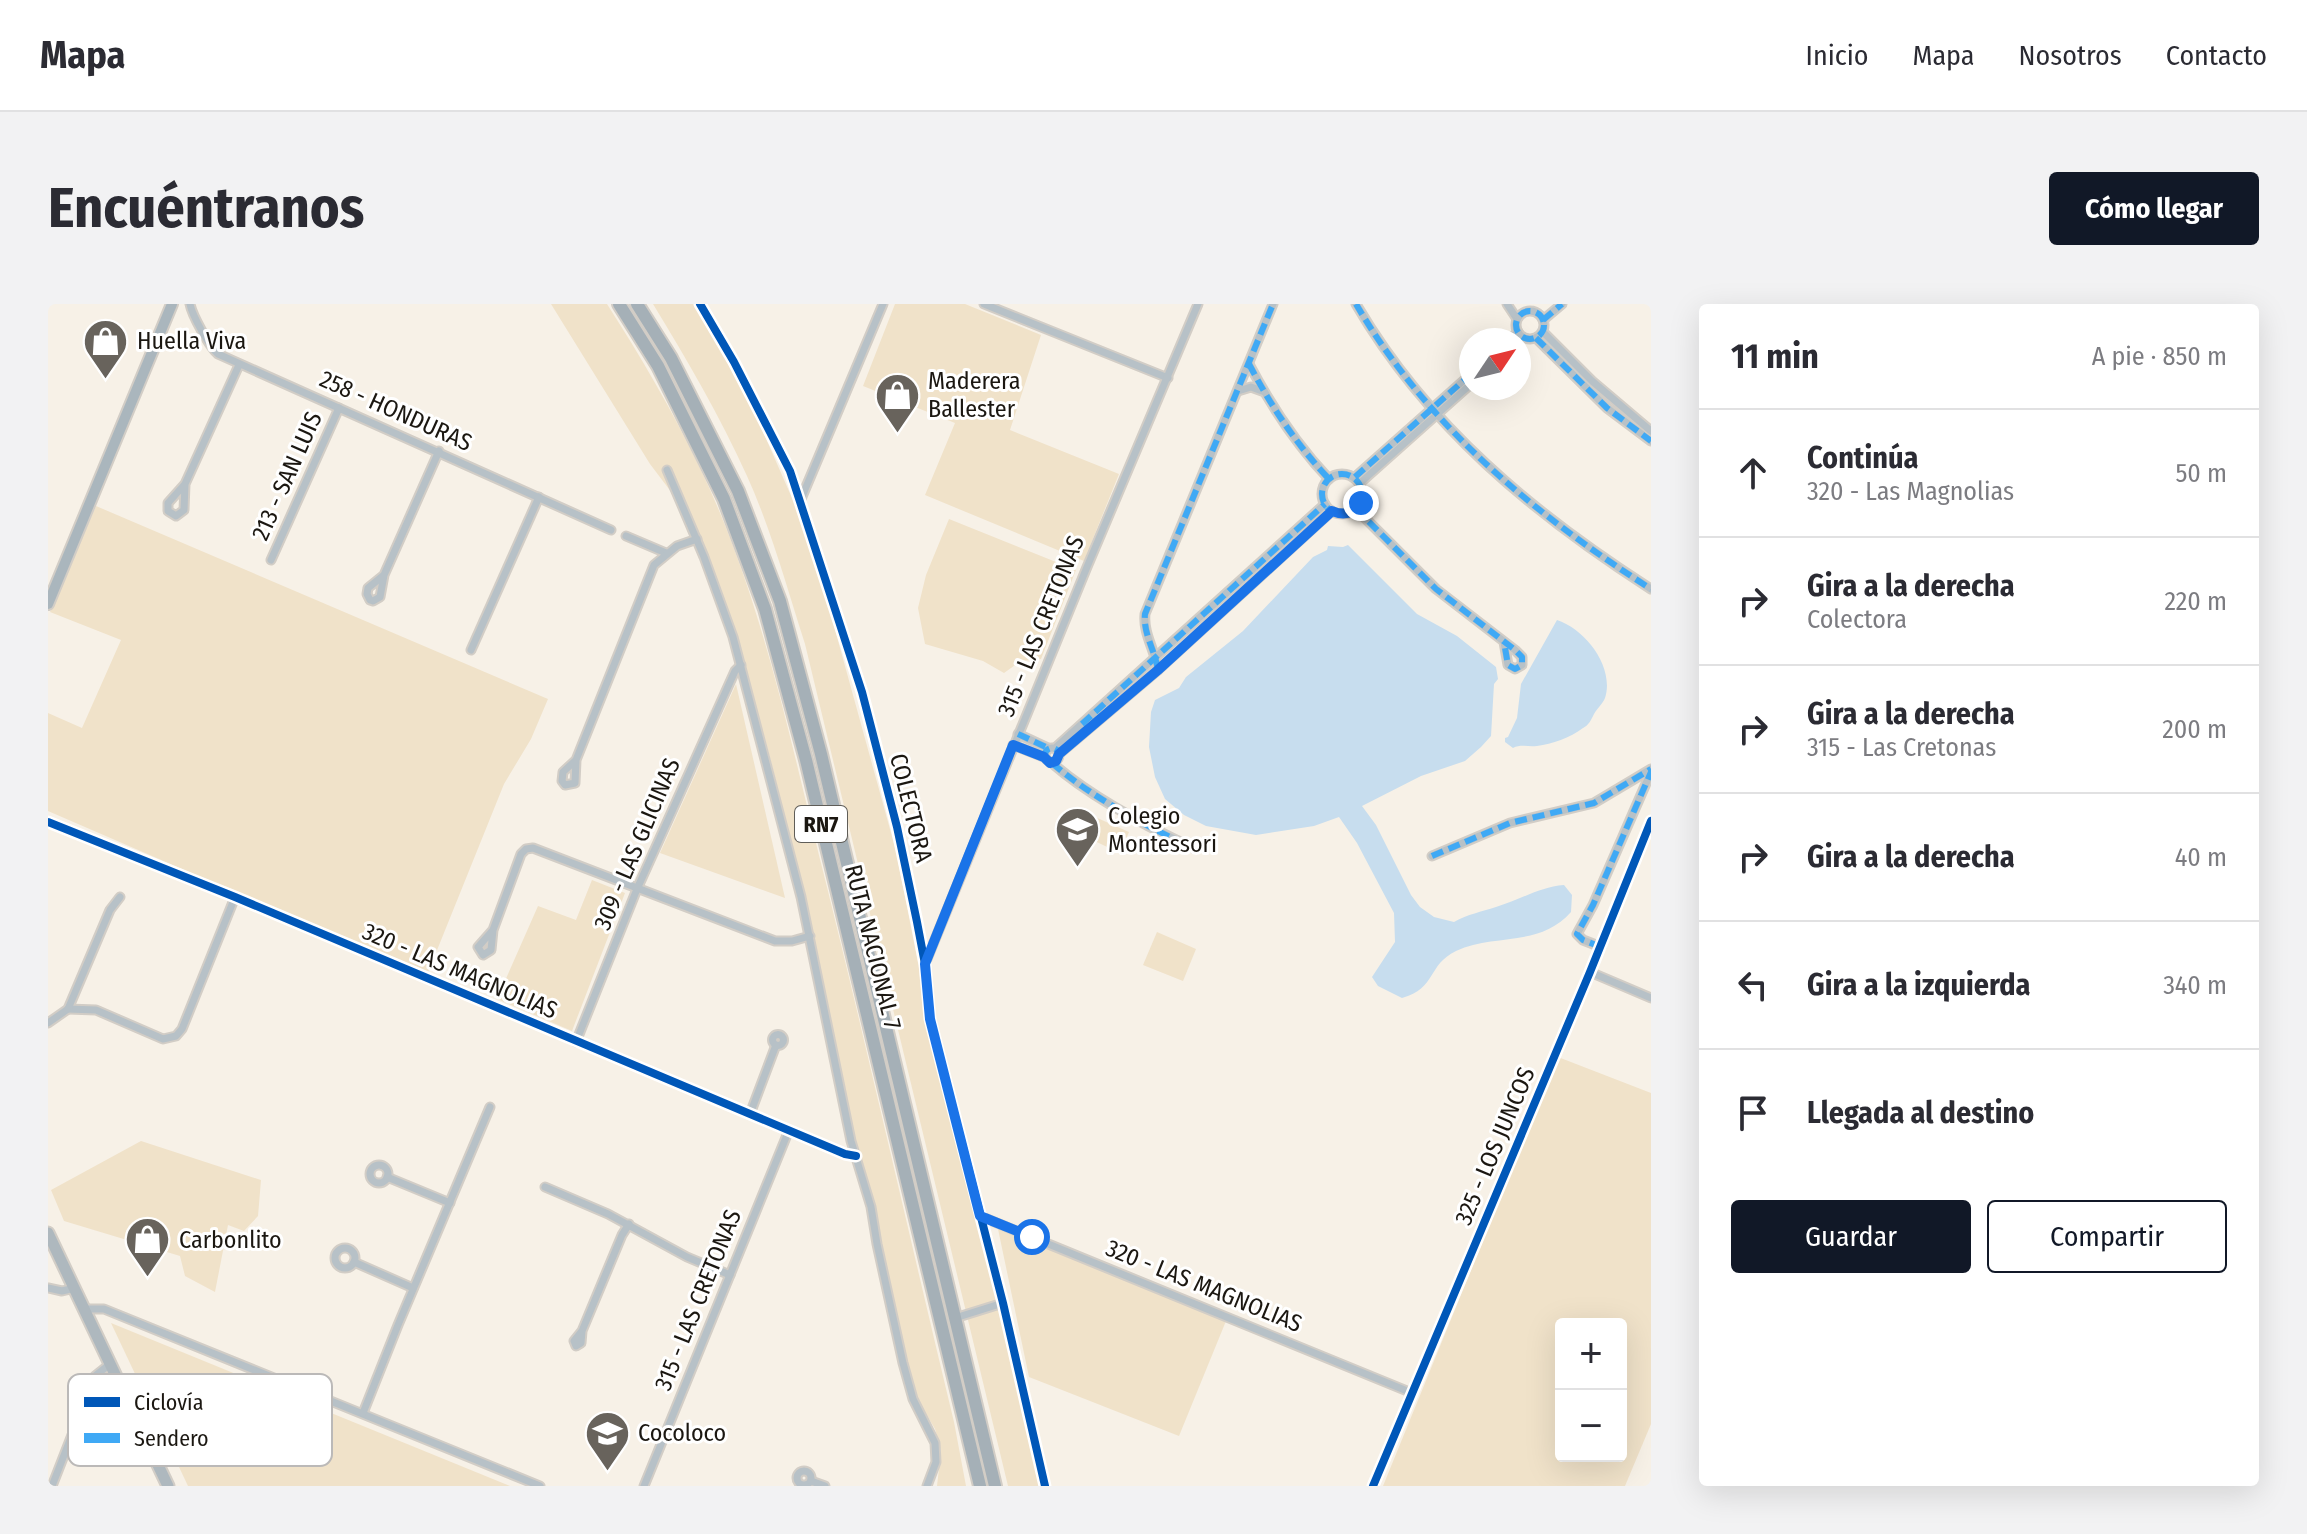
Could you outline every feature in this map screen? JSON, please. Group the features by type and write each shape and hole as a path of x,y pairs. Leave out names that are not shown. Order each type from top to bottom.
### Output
{"highway":[{"name":"RUTA NACIONAL 7","path":"619,304 658,366 724,499 765,609 806,760 980,1486"},
{"name":"RUTA NACIONAL 7","path":"637,304 671,358 738,491 780,601 829,785 995,1486"}],"main road":[{"path":"48,1233 115,1374"},
{"path":"158,1466 168,1486"}],"street":[{"path":"48,604 172,304"},
{"name":"258 - HONDURAS","path":"190,304 211,349 239,365 439,451 611,530"},
{"name":"COLECTORA","path":"700,304 774,437 801,499 862,692 897,827 925,964 930,1019 1003,1303 1045,1486"},
{"path":"801,499 883,304"},
{"path":"984,304 1168,378"},
{"name":"315 - LAS CRETONAS","path":"925,964 1198,304"},
{"path":"1158,670 1156,657 1144,631 1145,614 1273,304"},
{"path":"1356,304 1384,350 1434,413 1502,480 1544,515 1651,589"},
{"path":"1507,304 1520,316"},
{"path":"1517,304 1519,328"},
{"path":"1520,316 1536,312 1546,304"},
{"path":"1540,335 1543,320 1562,304"},
{"path":"1536,312 1543,320"},
{"path":"1531,338 1540,335"},
{"path":"1540,335 1651,431"},
{"path":"1540,335 1607,408 1651,441"},
{"path":"1249,364 1290,433 1329,479"},
{"path":"185,484 239,365"},
{"path":"1238,391 1251,387 1263,392"},
{"path":"1434,413 1459,387"},
{"path":"1358,480 1459,393"},
{"name":"213 - SAN LUIS","path":"271,560 339,408"},
{"path":"384,575 439,451"},
{"path":"667,470 697,539 741,665 810,936 903,1363 913,1399 935,1443 936,1462 927,1486"},
{"path":"1339,473 1358,480 1363,497 1356,509 1345,514 1332,511 1325,504 1322,491 1329,479 1339,473"},
{"path":"471,650 539,497"},
{"path":"1054,750 1325,504"},
{"path":"1356,509 1436,589 1504,642"},
{"path":"1044,757 1158,670 1332,511"},
{"path":"626,536 666,553"},
{"path":"576,760 649,574 666,553 697,539"},
{"name":"309 - LAS GLICINAS","path":"576,1042 637,889 735,671 741,665"},
{"path":"1018,734 1054,750 1058,760 1052,763"},
{"path":"1013,745 1044,757 1081,784 1193,848"},
{"path":"1432,856 1510,823 1594,803 1651,770"},
{"path":"1601,947 1583,940 1577,934 1593,905 1651,770"},
{"name":"325 - LOS JUNCOS","path":"1373,1486 1648,836 1651,821"},
{"name":"320 - LAS MAGNOLIAS","path":"48,822 856,1156"},
{"path":"493,930 521,854 526,849 544,852 775,941 792,941 810,936"},
{"path":"48,1023 68,1009 110,910 120,897"},
{"path":"68,1009 96,1010 163,1039 176,1036 182,1029 235,897"},
{"path":"1590,972 1651,998"},
{"path":"750,1114 776,1045"},
{"path":"363,1413 490,1107"},
{"name":"315 - LAS CRETONAS","path":"644,1486 789,1130"},
{"path":"387,1177 450,1203"},
{"path":"545,1187 629,1224 687,1257 730,1275"},
{"name":"320 - LAS MAGNOLIAS","path":"980,1216 1412,1393"},
{"path":"582,1331 629,1224"},
{"path":"354,1262 413,1288"},
{"path":"48,1288 62,1291 75,1288"},
{"path":"955,1318 1003,1303"},
{"path":"85,1309 104,1309 266,1374"},
{"path":"98,1374 110,1364"},
{"path":"332,1401 540,1486"},
{"path":"52,1486 68,1445"},
{"path":"811,1481 825,1486"}],"shaded area":[{"path":"551,304 607,304 689,445 741,568 788,727 954,1422 966,1486 937,1486 941,1451 935,1429 919,1402 904,1349 865,1173 852,1134 809,912 768,750 727,607 702,541 678,501 650,464"},
{"path":"653,304 694,304 742,384 810,539 896,851 919,968 924,1016 955,1122 1046,1486 1008,1486 805,644 778,559 756,496 737,454 703,388"},
{"path":"895,304 965,304 1041,335 1010,430 1119,474 1084,561 925,495 955,423 863,386"},
{"path":"96,506 548,699 531,739 504,784 427,975 48,811 48,713 82,728 121,640 50,612"},
{"path":"949,519 1076,570 1041,659 1021,661 1004,673 983,661 925,644 918,608 926,575"},
{"path":"736,684 785,898 660,853"},
{"path":"1095,817 1129,832 1120,853 1086,837"},
{"path":"592,880 625,893 572,1031 497,999 538,906 576,920"},
{"path":"1157,932 1196,949 1183,981 1143,965"},
{"path":"1558,1057 1651,1093 1651,1424 1625,1486 1383,1486"},
{"path":"141,1141 261,1180 258,1216 244,1231 228,1225 215,1292 185,1276 180,1256 64,1221 51,1190"},
{"path":"998,1229 1226,1321 1179,1436 1029,1377"},
{"path":"111,1323 236,1374 135,1374"},
{"path":"332,1413 510,1486 188,1486 179,1466 332,1466"}],"water":[{"path":"1348,545 1417,614 1457,636 1496,667 1498,679 1494,684 1491,736 1481,747 1465,761 1421,776 1362,806 1376,825 1411,895 1420,907 1434,917 1454,922 1555,886 1564,885 1572,895 1571,912 1545,931 1456,951 1440,963 1421,988 1402,998 1378,986 1372,977 1395,942 1394,913 1357,843 1339,817 1314,826 1256,835 1206,826 1184,815 1165,799 1155,777 1149,747 1151,712 1155,700 1179,688 1186,677 1243,631 1313,557 1327,550 1328,546"},
{"path":"1557,620 1587,640 1602,662 1607,686 1605,698 1588,724 1572,735 1549,744 1513,748 1505,742 1505,738 1517,718 1521,684"}],"marked path":[{"path":"1158,670 1145,614 1273,304"},
{"path":"1356,304 1384,348 1416,389 1486,464 1566,530 1651,589"},
{"path":"1543,320 1562,304"},
{"path":"1530,311 1540,315 1544,325 1540,335 1530,339 1520,335 1516,325 1520,315 1530,311"},
{"path":"1536,338 1607,408 1651,441"},
{"path":"1249,364 1285,424 1329,479"},
{"path":"1355,477 1459,385"},
{"path":"1342,474 1356,480 1362,494 1356,508 1342,514 1328,508 1322,494 1328,480 1342,474"},
{"path":"1082,724 1325,504"},
{"path":"1356,509 1436,589 1515,650 1522,657 1522,665 1515,669 1508,665 1504,642"},
{"path":"1059,754 1158,670 1332,511"},
{"path":"1018,734 1048,748"},
{"path":"1013,745 1044,757"},
{"path":"1052,748 1059,755 1052,762 1045,755 1052,748"},
{"path":"1052,763 1120,810 1193,848"},
{"path":"1432,856 1510,823 1594,803 1651,769"},
{"path":"1601,947 1583,940 1577,934 1593,905 1651,772"}],"cycle path":[{"path":"700,304 734,362 790,471 862,692 897,827 917,922 930,1019 1003,1303 1045,1486"},
{"path":"1373,1486 1651,821"},
{"path":"48,822 856,1156"}],"place":[{"name":"Huella Viva","path":"106,380"},
{"name":"Maderera Ballester","path":"897,434"},
{"name":"Colegio Montessori","path":"1077,869"},
{"name":"Carbonlito","path":"148,1279"},
{"name":"Cocoloco","path":"607,1472"}],"route":[{"path":"1032,1237 980,1216 930,1019 925,987 925,964 1013,745 1044,757 1050,763 1056,761 1059,754 1158,670 1332,511 1345,514 1361,503"}]}
